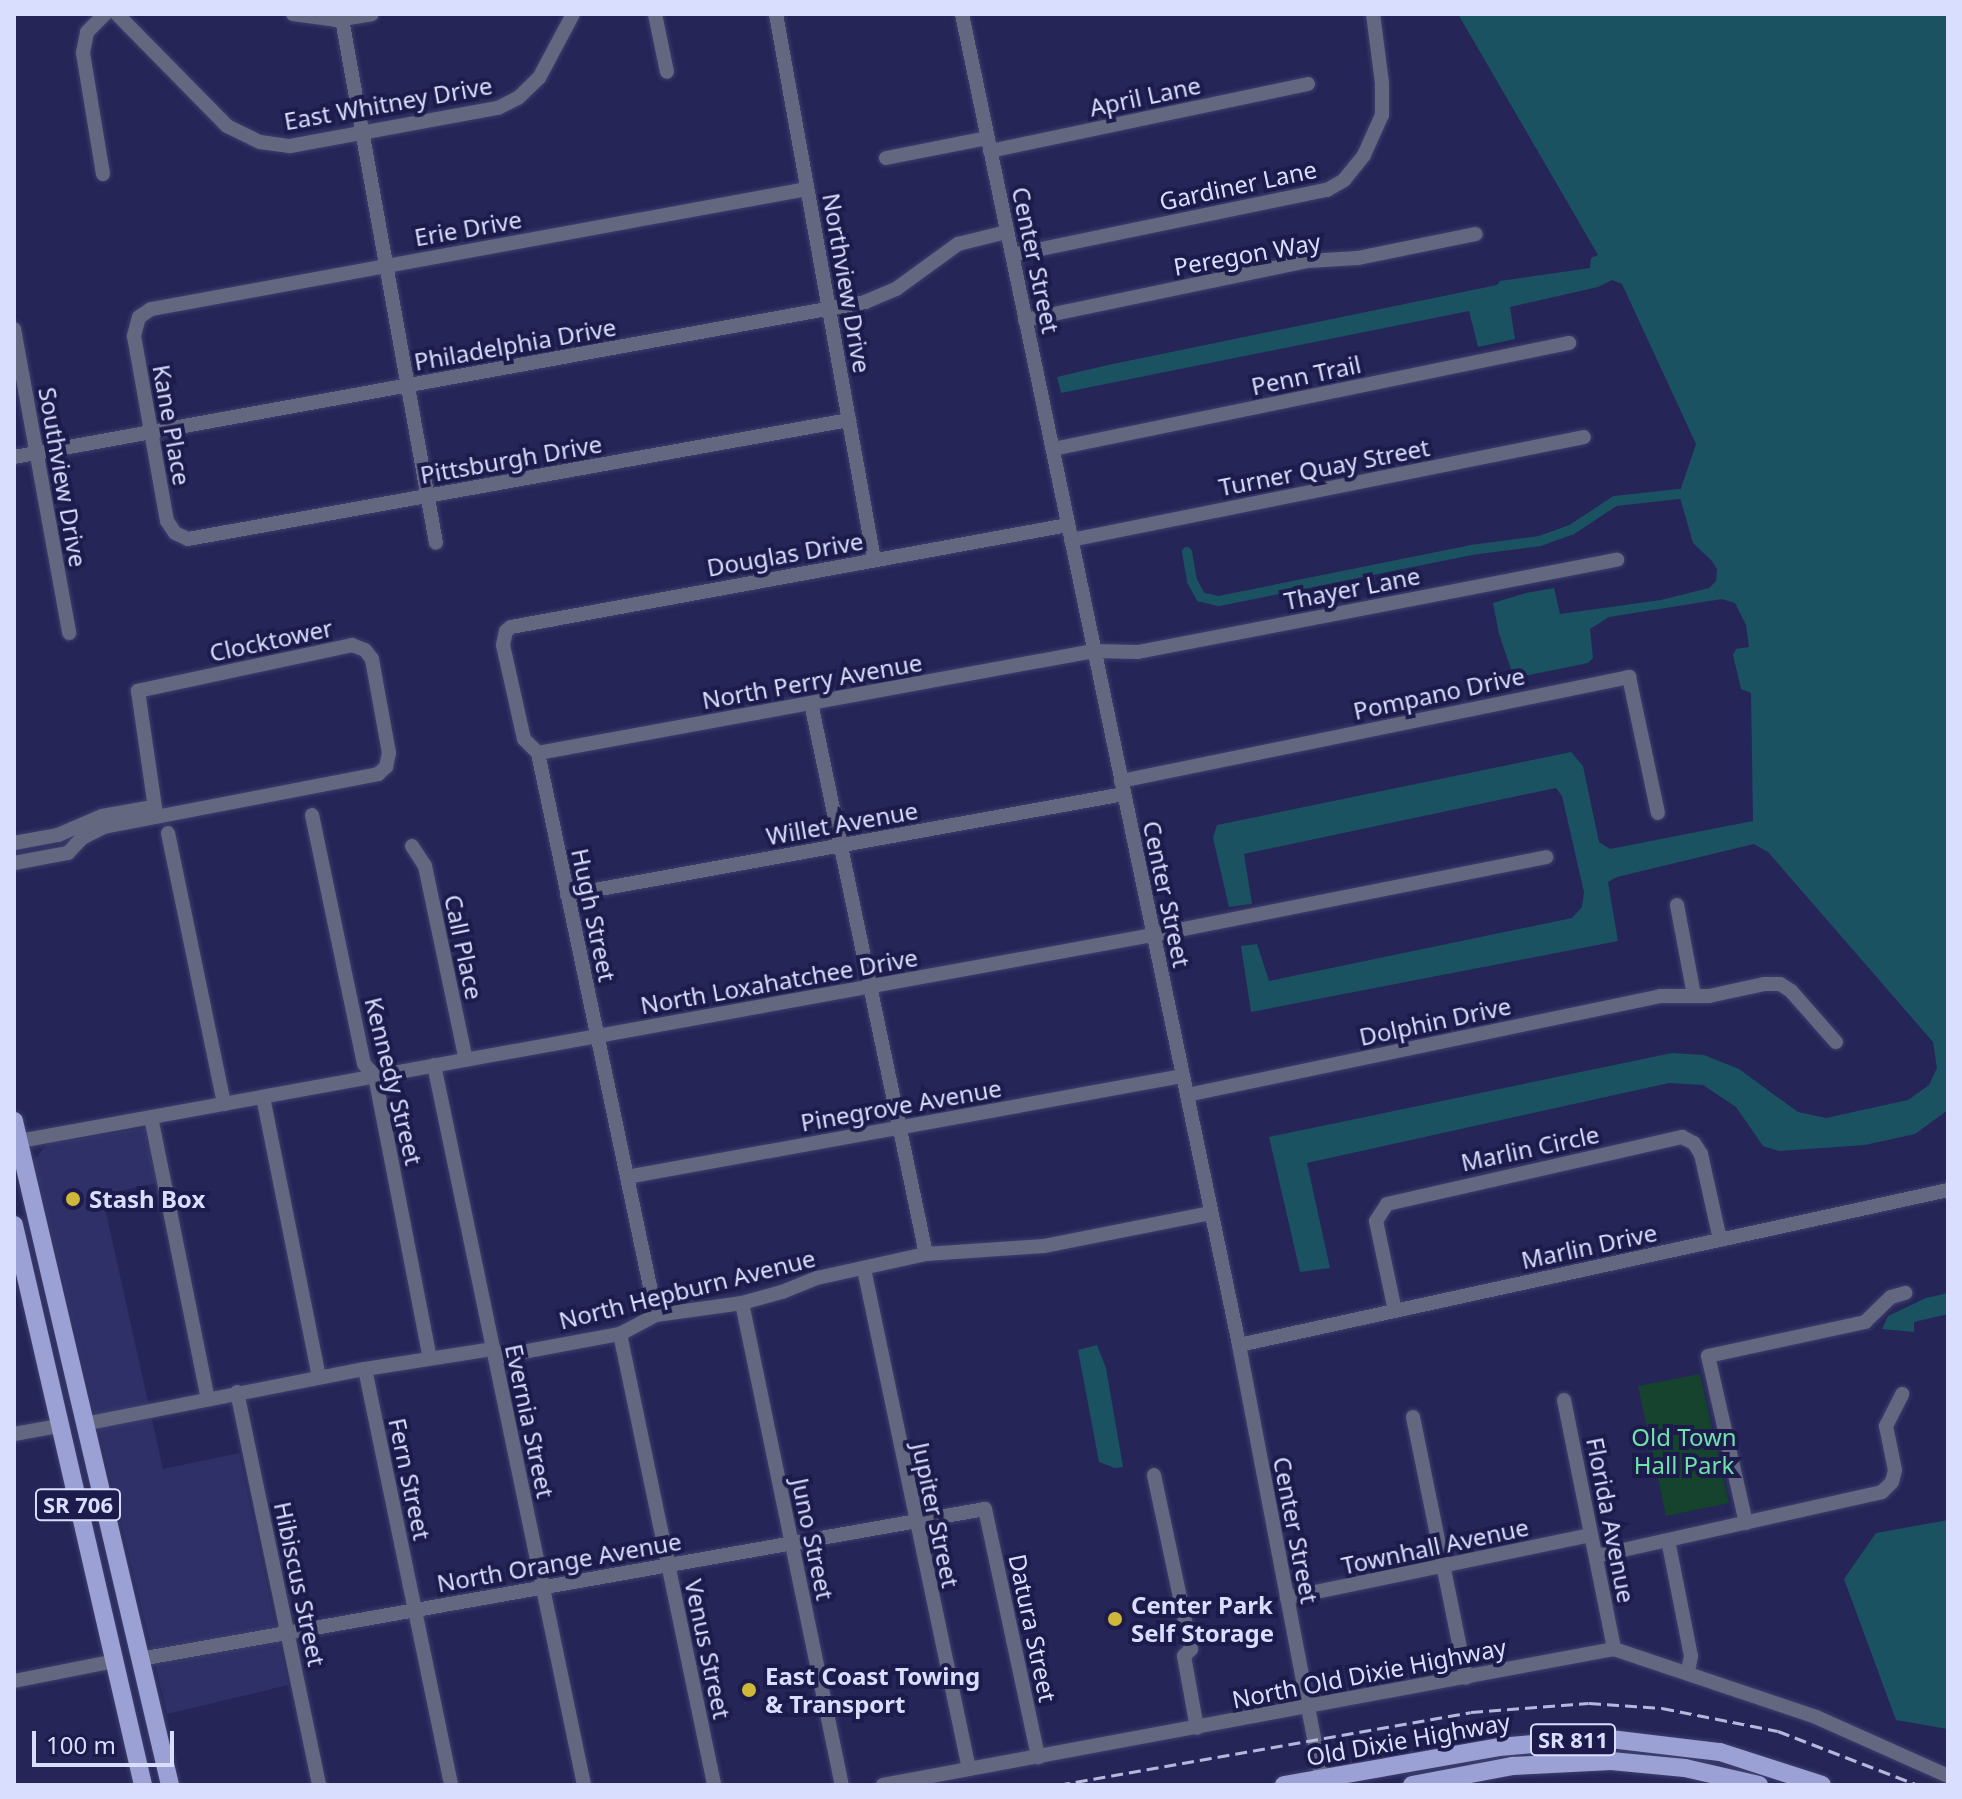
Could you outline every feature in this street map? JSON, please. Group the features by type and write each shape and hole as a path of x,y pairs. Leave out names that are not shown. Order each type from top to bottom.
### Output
{"main road":[{"name":"SR 706","path":"14,1121 16,1142 170,1785"},
{"name":"SR 706","path":"14,1225 143,1785"},
{"path":"75,1493 85,1512 118,1637 140,1659"},
{"path":"115,1661 133,1680 163,1785"},
{"name":"Old Dixie Highway","path":"1284,1785 1322,1782 1499,1747 1602,1738 1720,1752 1822,1785"},
{"name":"Old Dixie Highway","path":"1412,1785 1513,1766 1611,1761 1685,1768 1759,1785"}],"street":[{"path":"103,174 83,45 91,26 105,14"},
{"name":"East Whitney Drive","path":"117,14 222,121 246,137 290,146 484,113 511,102 544,72 573,14"},
{"path":"293,14 321,20 372,14"},
{"path":"655,14 667,72"},
{"name":"Northview Drive","path":"776,14 874,560"},
{"name":"Center Street","path":"962,14 1239,1345 1322,1782"},
{"name":"Gardiner Lane","path":"1012,255 1327,190 1344,180 1364,155 1382,115 1382,83 1373,14"},
{"path":"342,19 436,543"},
{"name":"April Lane","path":"886,158 989,145 1308,84"},
{"name":"Erie Drive","path":"139,317 151,309 807,189"},
{"name":"Philadelphia Drive","path":"14,457 829,309 877,298 907,282 938,255 958,244 1007,232"},
{"name":"Peregon Way","path":"1025,320 1308,261 1358,258 1476,234"},
{"name":"Kane Place","path":"139,317 134,336 167,521 181,537"},
{"name":"Southview Drive","path":"14,329 69,633"},
{"name":"Penn Trail","path":"1053,449 1569,343"},
{"name":"Pittsburgh Drive","path":"181,537 194,538 849,420"},
{"name":"Turner Quay Street","path":"1070,532 1584,437"},
{"name":"Douglas Drive","path":"511,627 874,560 1070,532"},
{"name":"Thayer Lane","path":"1094,651 1138,652 1617,560"},
{"name":"Hugh Street","path":"511,627 503,645 524,739 538,753 656,1315"},
{"name":"Clocktower","path":"14,843 58,835 102,816 156,810 378,774 386,767 389,753 372,659 365,650 352,645 138,691 156,810"},
{"name":"North Perry Avenue","path":"538,753 1094,651"},
{"name":"Pompano Drive","path":"1123,788 1629,677 1658,813"},
{"path":"811,703 926,1254"},
{"name":"Willet Avenue","path":"567,895 841,845 1123,788"},
{"name":"Clocktower","path":"14,863 68,853 82,838 104,827 156,810"},
{"name":"Kennedy Street","path":"312,815 364,1064 375,1076 430,1358"},
{"path":"168,833 224,1104"},
{"name":"Call Place","path":"412,846 425,866 466,1060"},
{"name":"North Loxahatchee Drive","path":"16,1142 1153,935 1546,857"},
{"path":"1677,905 1694,995"},
{"name":"Dolphin Drive","path":"1187,1095 1660,996 1780,984 1791,991 1836,1042"},
{"name":"Evernia Street","path":"434,1065 584,1785"},
{"name":"Pinegrove Avenue","path":"627,1177 1183,1076"},
{"path":"263,1097 319,1377"},
{"path":"151,1117 208,1399"},
{"name":"Marlin Circle","path":"1395,1311 1376,1221 1387,1204 1682,1137 1694,1143 1701,1154 1720,1240"},
{"name":"Marlin Drive","path":"1239,1345 1948,1190"},
{"name":"North Hepburn Avenue","path":"84,1424 237,1392 430,1358 493,1349 501,1356 620,1334 656,1315 742,1303 817,1278 926,1254 1044,1246 1211,1213"},
{"name":"Jupiter Street","path":"864,1269 914,1522 969,1769"},
{"path":"1746,1523 1708,1356 1865,1322 1891,1297 1905,1293"},
{"name":"Juno Street","path":"742,1303 842,1785"},
{"name":"Venus Street","path":"620,1334 714,1785"},
{"name":"Fern Street","path":"365,1369 451,1785"},
{"name":"Hibiscus Street","path":"237,1392 319,1785"},
{"path":"1596,1556 1882,1492 1892,1482 1895,1470 1886,1426 1902,1394"},
{"name":"Florida Avenue","path":"1564,1400 1614,1649"},
{"path":"1413,1417 1466,1678"},
{"path":"14,1434 59,1426"},
{"path":"1154,1475 1191,1649 1184,1656 1197,1728"},
{"name":"North Orange Avenue","path":"140,1659 985,1509"},
{"name":"Datura Street","path":"985,1509 1038,1757"},
{"name":"Townhall Avenue","path":"1287,1598 1591,1535"},
{"path":"1668,1540 1691,1656 1688,1672"},
{"name":"North Old Dixie Highway","path":"883,1785 1614,1649 1688,1672 1852,1732 1948,1776"},
{"path":"14,1681 115,1661"}],"shaded area":[{"path":"145,1128 157,1183 102,1195 163,1469 239,1453 288,1685 167,1714 34,1160 47,1144"}],"green space":[{"name":"Old Town Hall Park","path":"1700,1374 1729,1503 1666,1516 1638,1386"}],"water":[{"path":"1458,14 1948,14 1948,1110 1915,1134 1865,1145 1779,1151 1763,1146 1736,1107 1703,1085 1669,1083 1307,1163 1330,1268 1300,1272 1269,1137 1672,1053 1704,1055 1739,1069 1798,1112 1826,1118 1908,1100 1929,1085 1937,1068 1933,1042 1768,852 1754,844 1617,877 1608,882 1618,941 1251,1012 1241,946 1257,944 1269,981 1572,918 1582,907 1584,892 1562,796 1556,788 1244,854 1252,904 1229,907 1213,838 1217,825 1571,752 1583,766 1599,842 1610,849 1753,821 1751,693 1741,689 1733,655 1736,649 1749,647 1746,625 1735,603 1722,599 1609,617 1590,629 1593,658 1588,663 1514,678 1499,634 1493,603 1526,593 1554,588 1560,614 1661,600 1709,588 1716,581 1717,569 1693,543 1679,494 1696,444 1622,284 1612,280 1598,287 1510,307 1515,339 1478,347 1469,311 1061,393 1057,377 1497,285 1500,281 1590,268 1591,258 1598,255"},
{"path":"1948,1293 1948,1314 1914,1322 1914,1332 1882,1329 1888,1316 1926,1298"},
{"path":"1097,1345 1106,1368 1123,1467 1115,1468 1099,1462 1078,1350"},
{"path":"1948,1520 1948,1729 1896,1720 1844,1579 1876,1533"}],"waterway":[{"path":"1187,552 1192,581 1201,597 1219,601 1471,550 1540,541 1571,530 1615,501 1679,494"}],"railway":[{"path":"1058,1785 1471,1712 1589,1703 1662,1708 1778,1731 1918,1785"}],"place":[{"name":"Stash Box","path":"73,1199"},
{"name":"Center Park Self Storage","path":"1115,1619"},
{"name":"East Coast Towing & Transport","path":"749,1690"}]}
